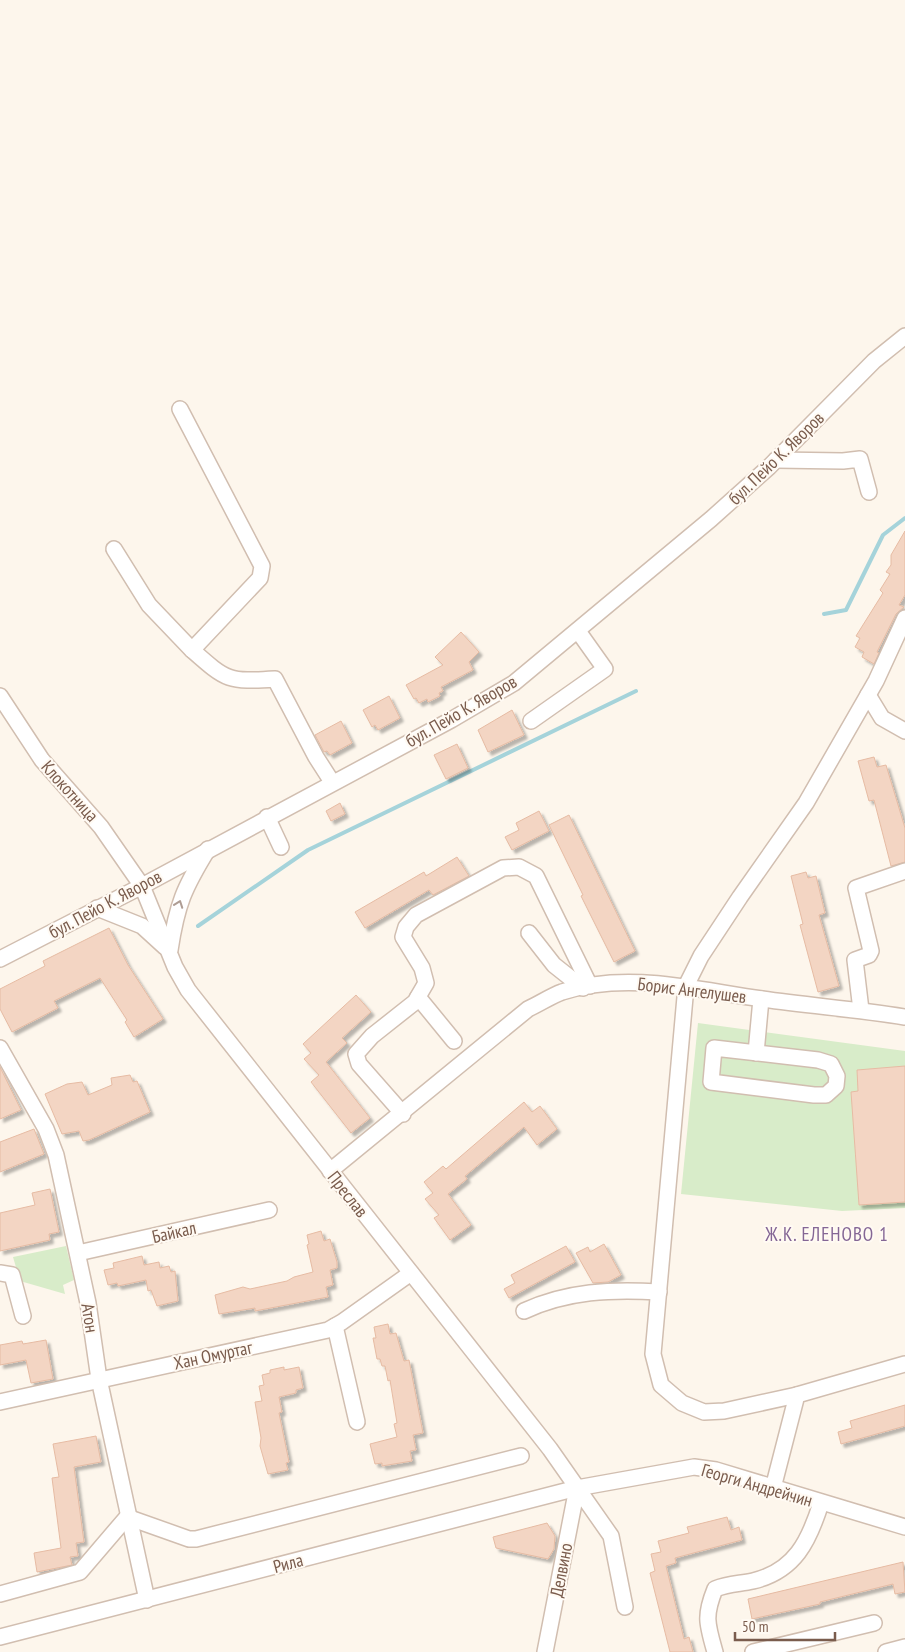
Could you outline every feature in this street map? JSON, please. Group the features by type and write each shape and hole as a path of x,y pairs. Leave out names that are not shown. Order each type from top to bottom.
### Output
{"street":[{"name":"бул. Пейо К. Яворов","path":"0,959 142,886 500,692 578,631 711,519 776,460 874,362 905,336"},
{"path":"180,409 262,566 260,578 192,650"},
{"path":"776,460 842,461 860,459 869,492"},
{"path":"114,549 149,605 192,650 219,674 244,681 275,679 316,757 332,782"},
{"path":"905,618 868,695 806,803 740,896 701,956 686,986 653,1354 661,1385 682,1403 704,1412 724,1411 797,1395 905,1364"},
{"path":"531,721 605,669 578,631"},
{"path":"868,695 882,718 905,731"},
{"name":"Клокотница","path":"0,696 42,760 102,827 142,886"},
{"path":"267,817 281,847"},
{"path":"170,952 175,914 181,898 209,848"},
{"path":"403,1114 359,1064 356,1054 372,1036 415,1002 426,983 422,968 403,938 406,927 416,915 503,868 519,867 536,876 586,987"},
{"path":"861,1010 855,960 869,955 871,951 856,888 905,871"},
{"name":"Преслав","path":"142,886 180,978 188,990 550,1449 611,1536 625,1607"},
{"path":"97,908 142,926 170,952"},
{"path":"529,933 554,965 586,987"},
{"name":"Борис Ангелушев","path":"330,1171 403,1114 528,1009 561,992 586,987 628,983 686,986 762,999 905,1017"},
{"path":"418,996 454,1041"},
{"path":"756,1053 762,999"},
{"name":"Атон","path":"0,1048 52,1141 78,1254 99,1379 146,1600"},
{"path":"714,1048 756,1053 818,1060 831,1064 836,1076 836,1086 826,1095 814,1095 711,1082 714,1048"},
{"name":"Байкал","path":"78,1254 269,1210"},
{"path":"0,1272 12,1275 23,1316"},
{"name":"Хан Омуртаг","path":"0,1402 312,1334 335,1326 411,1273"},
{"path":"524,1311 577,1294 618,1290 659,1292"},
{"path":"335,1326 357,1422"},
{"path":"773,1488 797,1395"},
{"path":"0,1594 80,1572 127,1517 189,1539 196,1539 522,1456"},
{"name":"Георги Андрейчин","path":"577,1488 694,1466 716,1470 905,1527"},
{"name":"Рила","path":"0,1637 577,1488"},
{"name":"Делвино","path":"545,1652 577,1488"},
{"path":"715,1652 707,1608 715,1589 730,1583 751,1582 776,1574 793,1561 814,1523 821,1503"},
{"path":"753,1652 874,1623"},
{"path":"886,1652 905,1647"}],"green space":[{"path":"698,1023 905,1051 905,1208 842,1211 681,1194"},
{"path":"66,1246 74,1280 63,1285 65,1294 20,1281 13,1257"}],"building":[{"path":"905,531 905,595 899,605 904,607 896,614 877,652 879,653 874,664 862,657 864,652 855,647 860,638 856,636 883,593 880,590 890,574 886,572 891,565 891,555"},
{"path":"461,632 479,652 469,662 473,670 441,687 443,691 439,693 440,696 428,702 427,699 419,703 416,698 414,699 406,685 443,665 435,657"},
{"path":"389,696 400,718 378,730 375,725 372,727 363,710"},
{"path":"512,710 524,735 488,752 478,730"},
{"path":"341,721 352,743 330,755 327,751 324,752 315,735"},
{"path":"457,744 468,768 446,779 434,755"},
{"path":"874,757 877,767 886,765 905,828 905,862 891,866 874,800 869,801 858,761"},
{"path":"340,803 345,814 331,821 326,811"},
{"path":"539,811 549,831 512,850 505,837 519,830 516,823"},
{"path":"569,815 635,951 614,962 581,896 583,895 549,825"},
{"path":"457,857 469,876 433,895 429,890 365,928 355,912 424,872 426,876"},
{"path":"806,872 808,878 816,876 825,913 819,915 839,986 818,992 800,925 803,924 791,876"},
{"path":"109,928 128,965 163,1019 134,1037 125,1022 127,1020 100,978 54,1001 58,1008 12,1032 0,1009 0,989 45,966 43,961"},
{"path":"356,995 371,1012 342,1038 347,1043 326,1062 370,1118 351,1133 311,1082 319,1075 304,1059 311,1053 303,1044"},
{"path":"905,1066 905,1202 859,1205 851,1092 858,1091 857,1070"},
{"path":"0,1067 21,1110 0,1119"},
{"path":"130,1075 133,1082 137,1081 150,1112 89,1140 83,1141 79,1131 62,1134 45,1094 67,1084 82,1082 88,1095 112,1085 111,1078"},
{"path":"524,1102 532,1112 540,1106 557,1129 537,1145 524,1127 465,1176 467,1179 448,1194 471,1225 450,1240 434,1218 439,1215 425,1199 433,1193 424,1182 443,1166 446,1169"},
{"path":"34,1129 44,1154 0,1172 0,1142"},
{"path":"50,1189 59,1232 49,1234 50,1240 0,1251 0,1213 35,1205 32,1193"},
{"path":"321,1231 324,1241 330,1239 337,1262 337,1268 330,1270 333,1285 326,1287 328,1297 255,1311 255,1308 219,1314 215,1295 243,1287 250,1289 287,1281 313,1272 307,1245 309,1244 307,1235"},
{"path":"604,1244 621,1275 608,1282 593,1283 576,1253 588,1247 590,1252"},
{"path":"566,1246 575,1262 509,1298 504,1289 515,1283 511,1275"},
{"path":"142,1256 144,1265 159,1262 160,1268 169,1266 171,1272 175,1271 178,1301 157,1306 151,1290 148,1291 146,1280 118,1286 117,1283 108,1285 104,1270 114,1268 113,1263"},
{"path":"388,1324 390,1334 396,1333 404,1361 409,1360 423,1433 413,1435 416,1450 410,1451 412,1461 382,1466 382,1463 375,1464 370,1444 397,1437 394,1424 397,1423 390,1380 388,1381 385,1366 382,1366 380,1359 377,1359 373,1338 376,1338 374,1327"},
{"path":"46,1340 53,1379 31,1383 26,1360 0,1365 0,1345 22,1341 23,1344"},
{"path":"284,1367 284,1370 299,1367 303,1388 296,1390 296,1393 279,1397 282,1412 279,1413 289,1462 286,1463 288,1470 268,1474 260,1446 261,1438 255,1402 262,1401 259,1386 264,1385 262,1375 270,1373 270,1370"},
{"path":"905,1405 905,1426 841,1444 838,1432 852,1428 850,1421"},
{"path":"96,1436 101,1462 74,1467 84,1542 76,1543 78,1556 70,1557 72,1565 37,1572 34,1553 61,1548 52,1478 59,1477 53,1444"},
{"path":"727,1517 731,1530 739,1527 742,1540 675,1558 676,1563 666,1566 684,1639 689,1637 693,1652 670,1652 650,1573 655,1571 651,1554 661,1552 658,1541 689,1533 687,1527"},
{"path":"547,1523 555,1536 554,1549 548,1559 496,1548 493,1537"},
{"path":"903,1562 905,1592 895,1594 893,1584 820,1602 820,1604 752,1619 748,1599"}],"waterway":[{"path":"824,614 846,610 883,535 905,518"},
{"path":"198,926 308,850 636,691"}],"district":[{"name":"Ж.К. ЕЛЕНОВО 1","path":"827,1234"}]}
